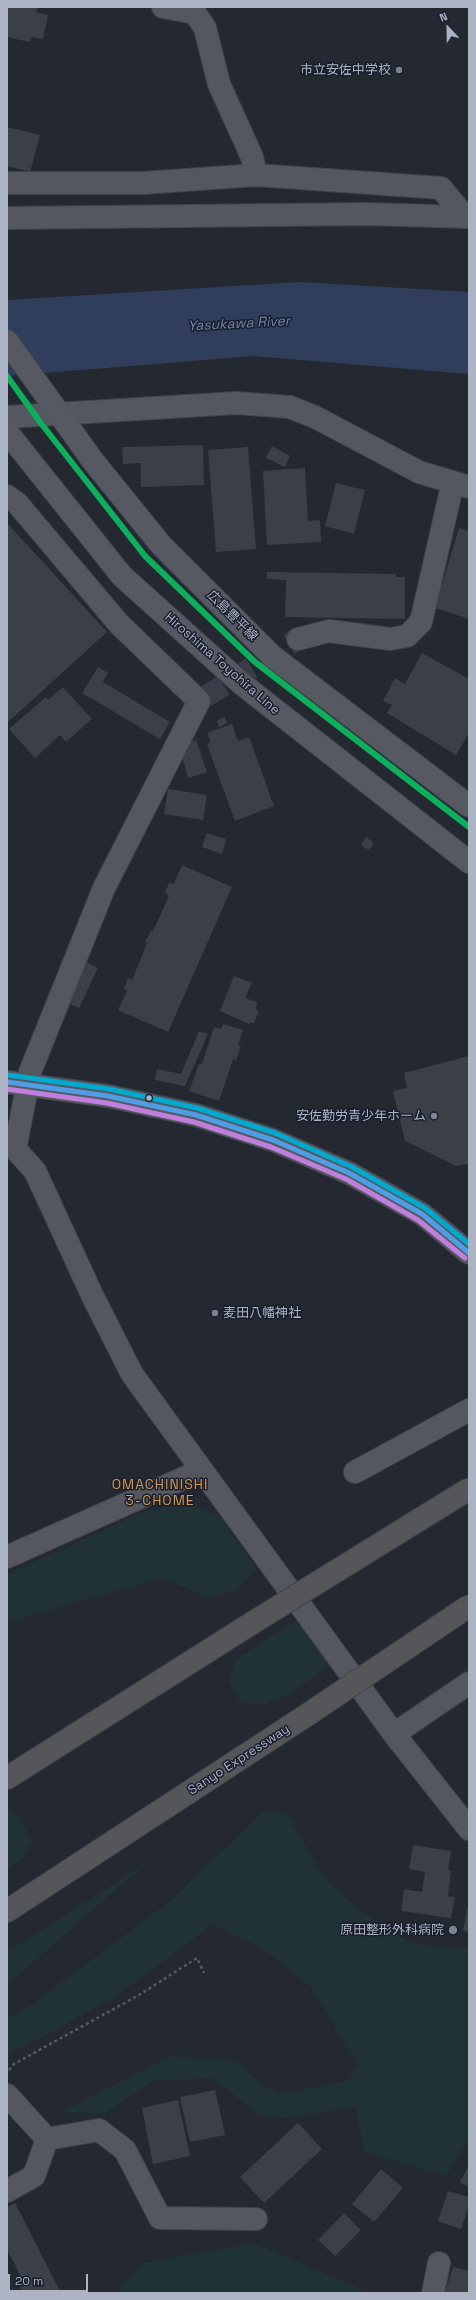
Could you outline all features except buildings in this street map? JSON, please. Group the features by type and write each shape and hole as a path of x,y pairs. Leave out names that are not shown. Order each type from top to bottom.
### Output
{"highway":[{"path":"7,1778 257,1620 469,1489"},
{"name":"Sanyo Expressway","path":"7,1911 310,1713 469,1606"}],"main road":[{"name":"広島豊平線","path":"7,341 93,461 161,545 272,656 469,806"},
{"name":"Hiroshima Toyohira Line","path":"7,432 122,576 242,684 469,862"},
{"path":"17,1084 108,1096 196,1115 273,1140 349,1172 422,1214 469,1253"}],"street":[{"path":"164,7 195,10 205,28 219,84 252,156 256,175"},
{"path":"7,183 144,183 256,175 442,188 467,217"},
{"path":"7,218 366,214 467,217"},
{"path":"7,417 236,403 290,407 315,417 419,472 461,484 421,622 407,636 390,638 329,631 298,639"},
{"path":"7,496 17,504 120,624 202,699 104,888 30,1072 17,1084 15,1149 35,1171 132,1374 394,1734 469,1829"},
{"path":"355,1472 469,1410"},
{"path":"7,1557 202,1470"},
{"path":"394,1734 469,1683"},
{"path":"7,2095 47,2138"},
{"path":"47,2138 99,2130 125,2150 160,2218 256,2219"},
{"path":"7,2191 34,2176 47,2138"},
{"path":"433,2293 439,2263"}],"path":[{"path":"7,2072 14,2064 132,1999 197,1958 204,1974"}],"shaded area":[{"path":"187,1503 219,1516 257,1569 238,1590 209,1598 163,1578 7,1622 7,1574 145,1511"},
{"path":"301,1617 332,1663 291,1693 262,1705 240,1702 228,1682 237,1659"},
{"path":"7,1807 18,1814 33,1841 21,1860 7,1869"},
{"path":"265,1810 288,1815 324,1878 359,1910 411,1943 469,1950 469,2139 446,2176 365,2152 355,2107 284,2118 261,2116 213,2078 154,2081 104,2114 61,2112 171,2056 235,2061 265,2087 281,2094 347,2081 359,2066 311,1987 259,1946 212,1925 115,1997 37,2040 7,2054 7,2018 22,2012 169,1902"},
{"path":"148,1862 7,1985 7,1949 23,1942"},
{"path":"253,2243 370,2293 116,2293 144,2263"}],"water":[{"name":"Yasukawa River","path":"300,282 469,292 469,374 254,356 7,376 7,300"}],"tunnel":[{"path":"205,697 298,639"}],"transit line":[{"path":"7,376 40,422 145,556 255,662 469,827"},
{"path":"8,1075 109,1089 197,1108 275,1133 352,1167 425,1208 469,1244"},
{"path":"7,1082 108,1096 196,1115 273,1140 349,1173 422,1214 469,1253"},
{"path":"7,1089 107,1103 194,1122 271,1147 346,1179 418,1220 465,1258"}],"place":[{"name":"市立安佐中学校","path":"399,70"},
{"name":"安佐勤労青少年ホーム","path":"434,1116"},
{"name":"麦田八幡神社","path":"215,1313"},
{"name":"原田整形外科病院","path":"453,1930"}],"district":[{"name":"OMACHINISHI 3-CHOME","path":"160,1494"}]}
